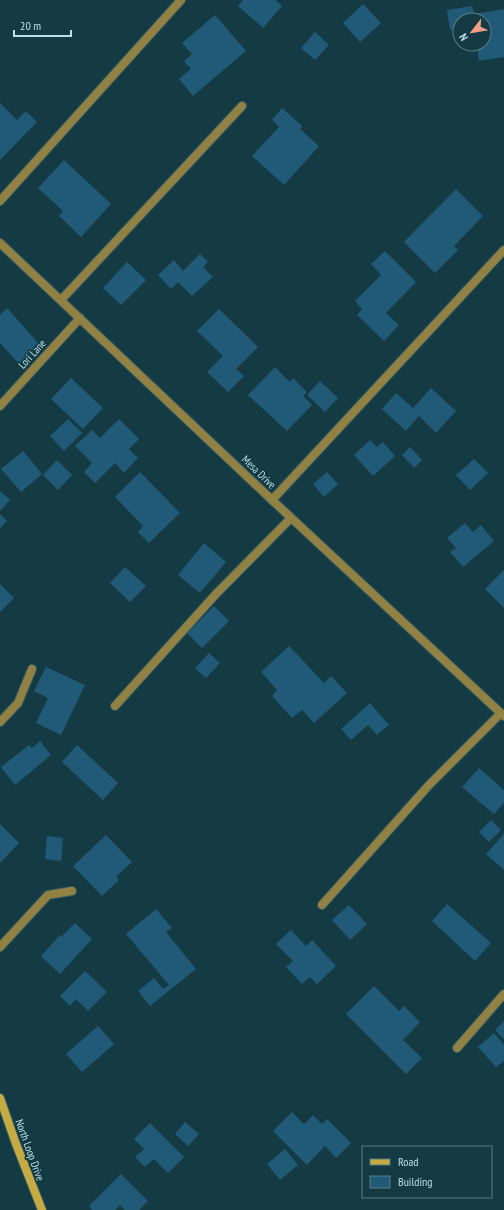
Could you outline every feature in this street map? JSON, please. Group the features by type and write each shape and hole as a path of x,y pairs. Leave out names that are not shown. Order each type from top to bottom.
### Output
{"street":[{"path":"0,201 180,0"},
{"path":"61,300 242,106"},
{"name":"Mesa Drive","path":"0,243 291,518 502,714"},
{"path":"272,500 504,250"},
{"name":"Lori Lane","path":"0,406 80,318"},
{"path":"115,706 216,594 291,518"},
{"path":"0,722 18,703 32,668"},
{"path":"322,905 429,785 502,714"},
{"path":"0,948 48,895 72,891"},
{"path":"457,1048 504,994"},
{"name":"North Loop Drive","path":"0,1098 42,1210"}],"building":[{"path":"243,0 276,0 282,6 263,28 238,6"},
{"path":"363,4 381,23 360,42 343,23"},
{"path":"472,6 474,12 452,12 452,30 450,30 447,10"},
{"path":"504,9 504,57 479,61 478,52 492,52 492,12 486,12"},
{"path":"215,15 246,51 193,96 179,79 191,69 184,61 192,54 182,43"},
{"path":"315,32 329,45 315,60 301,48"},
{"path":"0,103 17,120 26,111 37,122 0,160"},
{"path":"282,108 302,126 300,129 319,146 284,185 252,156 279,127 272,120"},
{"path":"64,160 111,204 81,237 59,216 63,211 38,188"},
{"path":"456,189 483,216 454,246 458,250 435,273 404,242"},
{"path":"385,251 416,282 386,313 399,325 384,341 357,315 362,309 355,301 381,275 371,264"},
{"path":"200,254 208,262 203,267 213,277 192,296 178,282 171,289 158,275 174,260 183,271"},
{"path":"127,262 146,280 121,305 103,288"},
{"path":"7,308 40,345 19,364 0,343 0,315"},
{"path":"219,309 258,347 236,369 244,376 228,392 207,372 223,356 197,331"},
{"path":"275,367 290,382 293,378 307,392 303,396 312,405 287,431 248,395"},
{"path":"71,378 103,408 83,429 51,399"},
{"path":"320,381 338,398 325,412 307,395"},
{"path":"431,388 456,411 436,433 419,416 406,431 382,409 396,393 413,408"},
{"path":"68,419 82,433 64,451 50,436"},
{"path":"119,419 139,439 129,449 138,458 124,473 115,463 95,483 84,472 92,463 75,446 92,430 100,438"},
{"path":"370,440 377,447 383,442 395,456 373,476 354,455"},
{"path":"410,447 422,460 414,468 402,455"},
{"path":"23,451 42,474 21,492 1,469"},
{"path":"474,459 488,473 470,490 456,475"},
{"path":"57,460 72,475 58,490 43,475"},
{"path":"140,472 180,513 149,543 138,532 143,526 115,497"},
{"path":"327,472 338,484 324,497 313,484"},
{"path":"0,491 10,500 0,511"},
{"path":"0,514 7,521 0,528"},
{"path":"465,523 473,532 481,525 494,541 463,567 450,552 456,548 447,538"},
{"path":"204,543 226,562 200,593 178,575"},
{"path":"125,567 146,586 130,602 110,583"},
{"path":"504,570 504,608 485,589"},
{"path":"0,584 14,598 0,612"},
{"path":"214,606 229,621 202,648 187,633"},
{"path":"289,646 324,683 331,676 347,693 314,723 302,710 292,718 272,696 277,690 261,672"},
{"path":"209,653 220,663 206,678 195,668"},
{"path":"46,667 85,685 61,735 36,723 48,698 34,691"},
{"path":"370,703 389,725 377,735 368,725 351,740 341,729"},
{"path":"40,741 51,755 15,785 1,767 29,745 32,748"},
{"path":"77,745 118,783 103,800 62,762"},
{"path":"479,768 504,790 504,803 494,814 462,787"},
{"path":"491,820 501,830 489,842 479,832"},
{"path":"0,824 19,843 0,863"},
{"path":"504,834 504,870 486,854"},
{"path":"106,835 132,862 116,877 119,880 102,896 73,866"},
{"path":"47,836 63,838 61,861 45,859"},
{"path":"447,904 491,943 475,961 432,921"},
{"path":"349,905 367,924 350,940 332,920"},
{"path":"156,909 172,928 166,932 196,969 150,1006 138,991 154,978 163,989 169,985 126,934"},
{"path":"75,923 92,939 60,974 41,956 60,935 61,937"},
{"path":"291,930 306,946 312,940 336,966 317,984 310,977 302,984 286,967 293,961 276,944"},
{"path":"85,971 107,992 88,1011 76,999 70,1006 60,996"},
{"path":"374,986 399,1011 404,1006 420,1022 403,1040 422,1058 406,1074 346,1014"},
{"path":"504,1021 504,1039 495,1030"},
{"path":"98,1026 114,1044 82,1072 66,1054"},
{"path":"494,1033 504,1045 504,1061 496,1067 478,1047"},
{"path":"292,1112 304,1124 313,1115 322,1124 327,1119 351,1143 336,1158 325,1146 307,1165 273,1131"},
{"path":"185,1122 199,1134 188,1146 175,1134"},
{"path":"150,1123 184,1157 168,1173 154,1159 145,1167 135,1157 144,1149 134,1139"},
{"path":"285,1149 298,1165 280,1180 267,1164"},
{"path":"121,1174 148,1201 139,1210 125,1210 120,1205 115,1210 92,1210 89,1206"}]}
